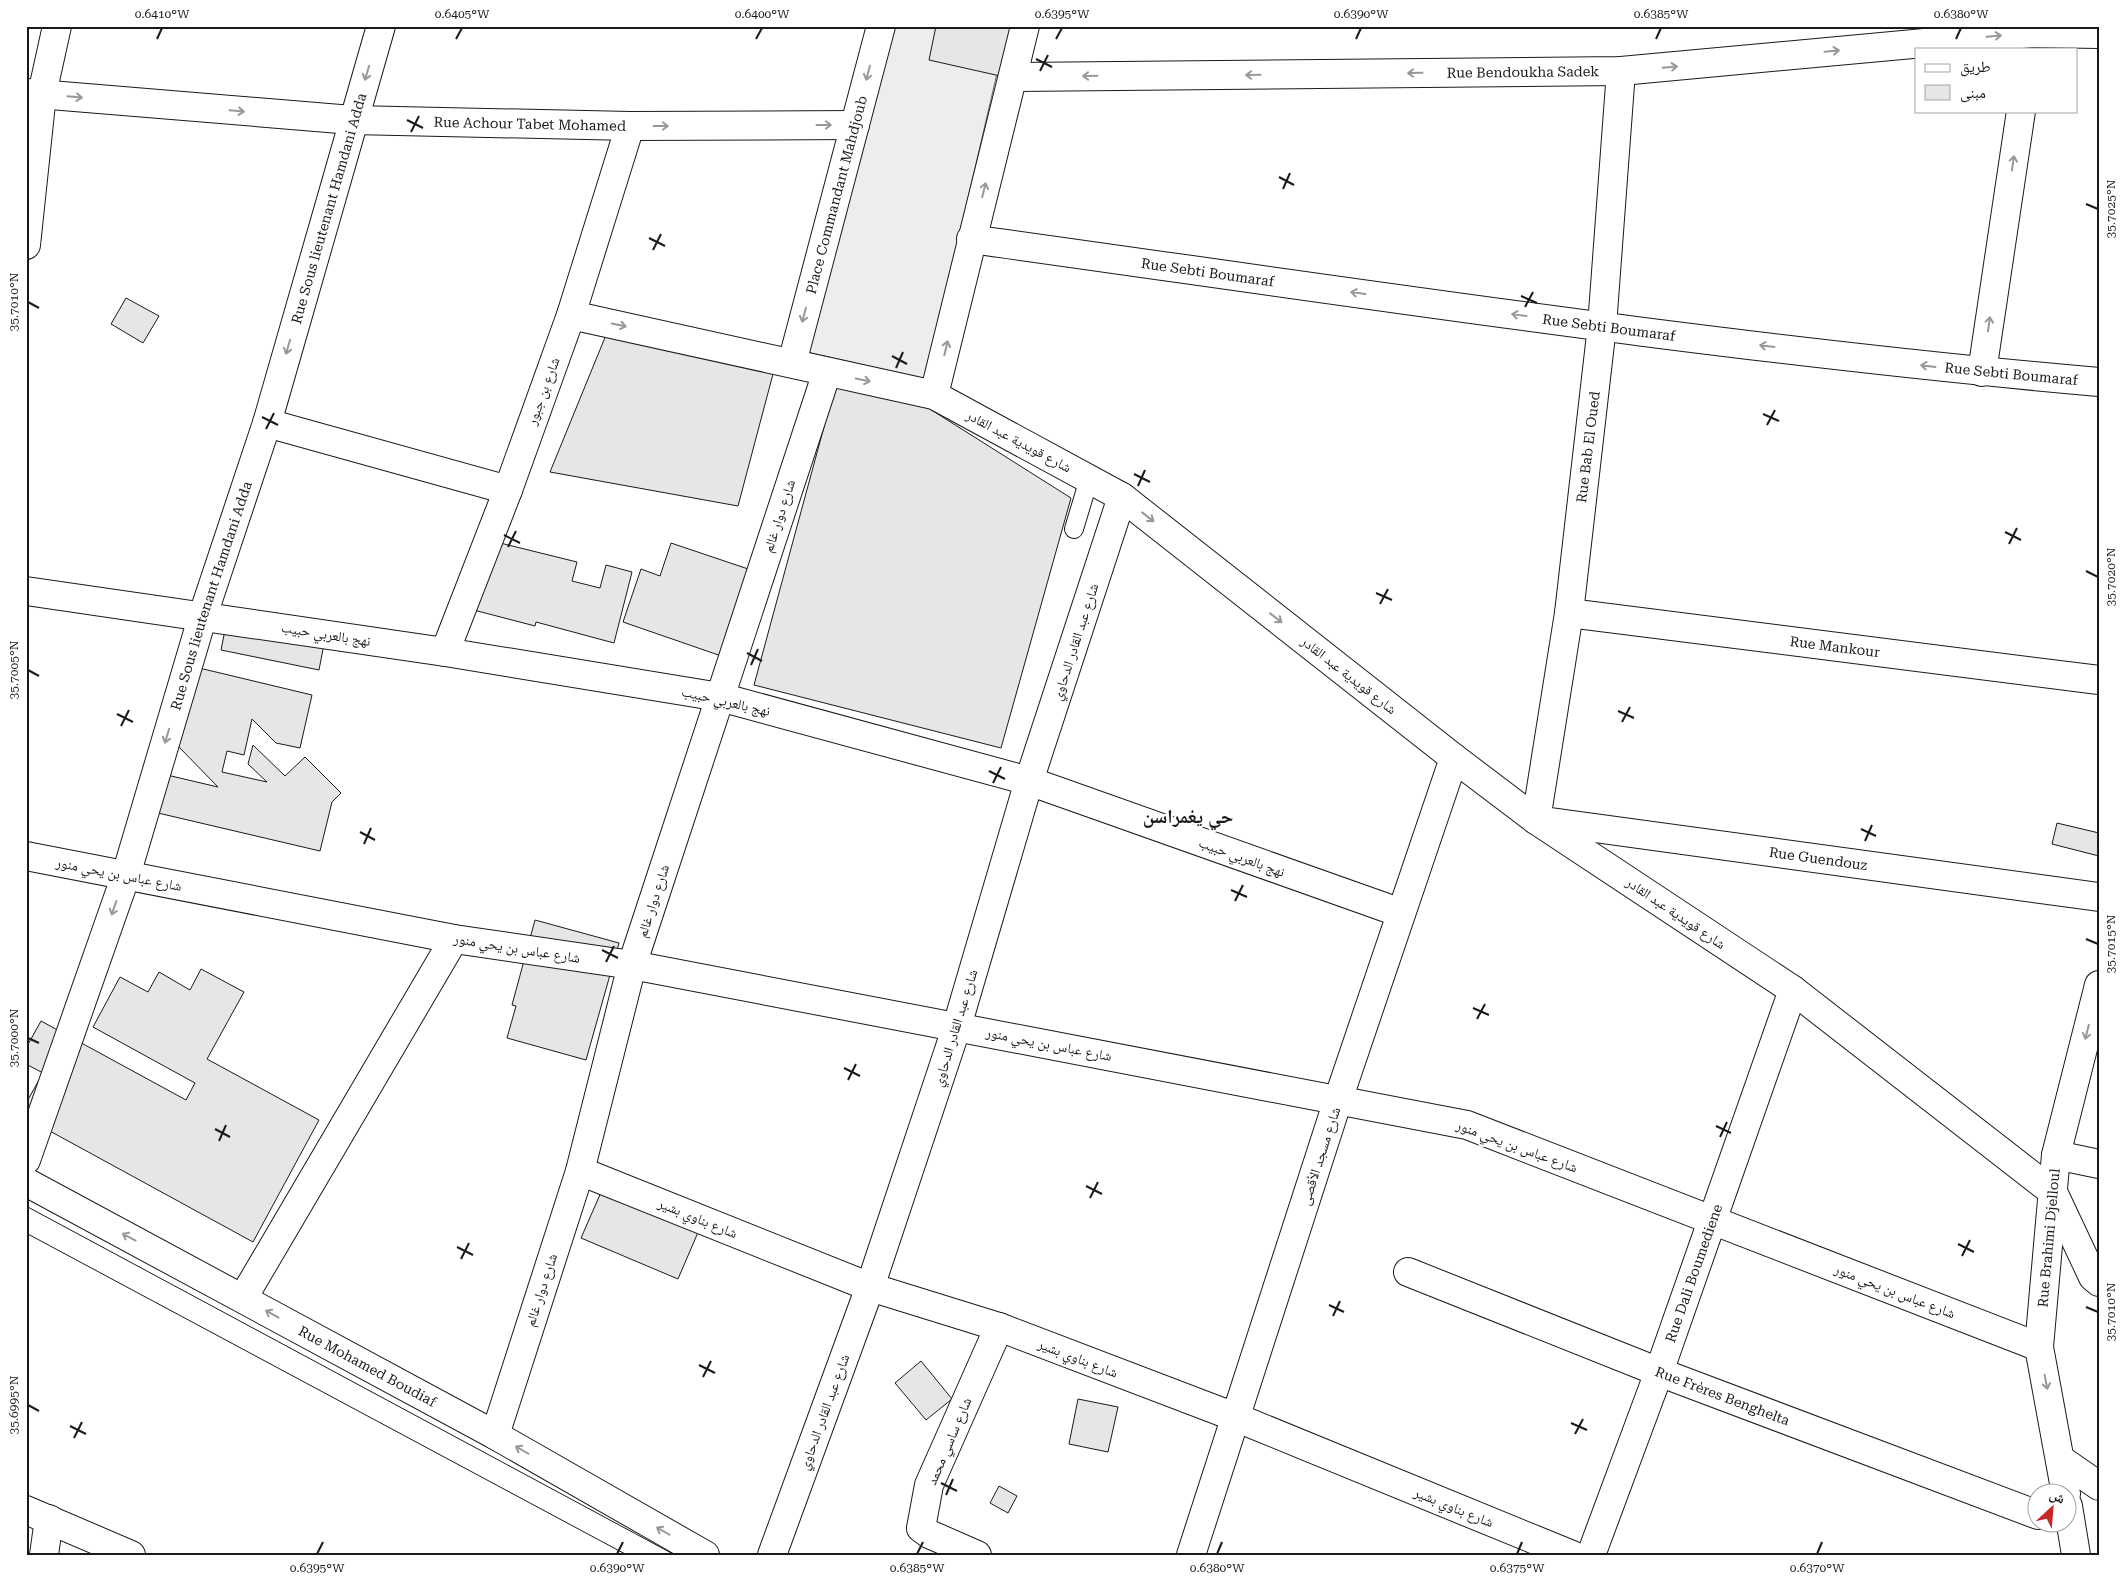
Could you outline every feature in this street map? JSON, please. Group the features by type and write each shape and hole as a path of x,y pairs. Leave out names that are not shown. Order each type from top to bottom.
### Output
{"street":[{"path":"26,245 34,94 56,26"},
{"name":"Rue Sous lieutenant Hamdani Adda","path":"26,1160 126,875 203,615 267,423 352,120 381,26"},
{"name":"Place Commandant Mahdjoub","path":"792,363 881,26"},
{"path":"934,396 1025,26"},
{"name":"Rue Bendoukha Sadek","path":"1013,77 1622,71 2032,36 2099,34"},
{"name":"Rue Bab El Oued","path":"1536,820 1569,613 1602,326 1622,71"},
{"name":"Rue Achour Tabet Mohamed","path":"34,94 352,120 630,126 854,125"},
{"path":"1982,372 2021,112"},
{"name":"شارع بن جبور","path":"445,652 508,490 571,315 630,126"},
{"name":"Rue Sebti Boumaraf","path":"972,239 1602,326 1982,372 2099,382"},
{"name":"شارع قويدية عبد القادر","path":"571,315 934,396 1122,496 1454,758 1536,820 1793,990 2052,1192"},
{"name":"شارع دوار غالم","path":"495,1435 580,1171 632,966 827,372"},
{"path":"267,423 508,490"},
{"name":"شارع عبد القادر الدحاوي","path":"772,1555 870,1287 957,1026 1030,781 1122,496"},
{"name":"نهج بالعربي حبيب","path":"26,590 445,652 720,697 1030,781 1401,913"},
{"name":"Rue Mankour","path":"1569,613 2099,680"},
{"name":"شارع مسجد الأقصى","path":"1191,1555 1338,1100 1454,758"},
{"name":"Rue Guendouz","path":"1536,820 2099,897"},
{"name":"شارع عباس بن يحي منور","path":"26,856 454,939 632,966 957,1026 1468,1125 2039,1347"},
{"path":"243,1298 454,939"},
{"name":"Rue Brahimi Djelloul","path":"2064,1484 2039,1347 2056,1155 2099,985"},
{"name":"Rue Dali Boumediene","path":"1591,1555 1659,1372 1793,990"},
{"path":"2056,1155 2099,1164"},
{"name":"شارع بناوي بشير","path":"580,1171 870,1287 998,1328 1235,1417 1572,1555"},
{"name":"Rue Mohamed Boudiaf","path":"26,1182 495,1435 706,1555"},
{"path":"2052,1192 2093,1277 2099,1282"},
{"name":"Rue Frères Benghelta","path":"1408,1272 1659,1372 2028,1511"},
{"name":"شارع ساسي محمد","path":"977,1555 929,1534 921,1528 930,1485 998,1328"},
{"path":"2060,1459 2099,1486"},
{"path":"37,1515 44,1555"},
{"path":"37,1515 131,1555"},
{"path":"2070,1534 2076,1555"}],"lane":[{"path":"1074,529 1089,479"}],"shaded area":[{"path":"893,26 1008,26 926,379 807,352"}],"building":[{"path":"936,26 1030,26 1018,80 929,60"},
{"path":"126,298 159,316 143,343 111,324"},
{"path":"606,335 773,374 738,506 550,472"},
{"path":"837,379 922,404 1071,498 1001,748 754,685"},
{"path":"484,539 577,562 572,581 600,588 606,565 632,572 614,643 536,622 535,626 466,608"},
{"path":"671,543 760,573 730,659 623,622 641,569 660,576"},
{"path":"226,625 324,644 319,670 221,650"},
{"path":"195,667 312,695 300,748 276,743 252,719 244,755 227,751 222,772 267,782 248,764 253,745 285,776 305,757 341,793 332,802 320,851 158,813 167,775 218,787 177,745"},
{"path":"2057,823 2099,833 2099,856 2052,844"},
{"path":"535,920 619,943 586,1060 507,1038 516,1006 512,1005"},
{"path":"201,969 244,992 207,1059 319,1120 253,1242 26,1118 26,1103 43,1073 26,1064 26,1048 41,1021 186,1100 195,1083 93,1027 120,977 148,992 159,972 190,990"},
{"path":"602,1190 699,1230 678,1279 581,1238"},
{"path":"921,1361 952,1399 926,1420 895,1383"},
{"path":"1078,1399 1118,1407 1108,1452 1069,1444"},
{"path":"999,1486 1017,1496 1008,1513 990,1503"}],"tram line":[{"path":"26,1206 675,1555"},
{"path":"26,1233 627,1555"}],"district":[{"name":"حي يغمراسن","path":"1188,816"}]}
